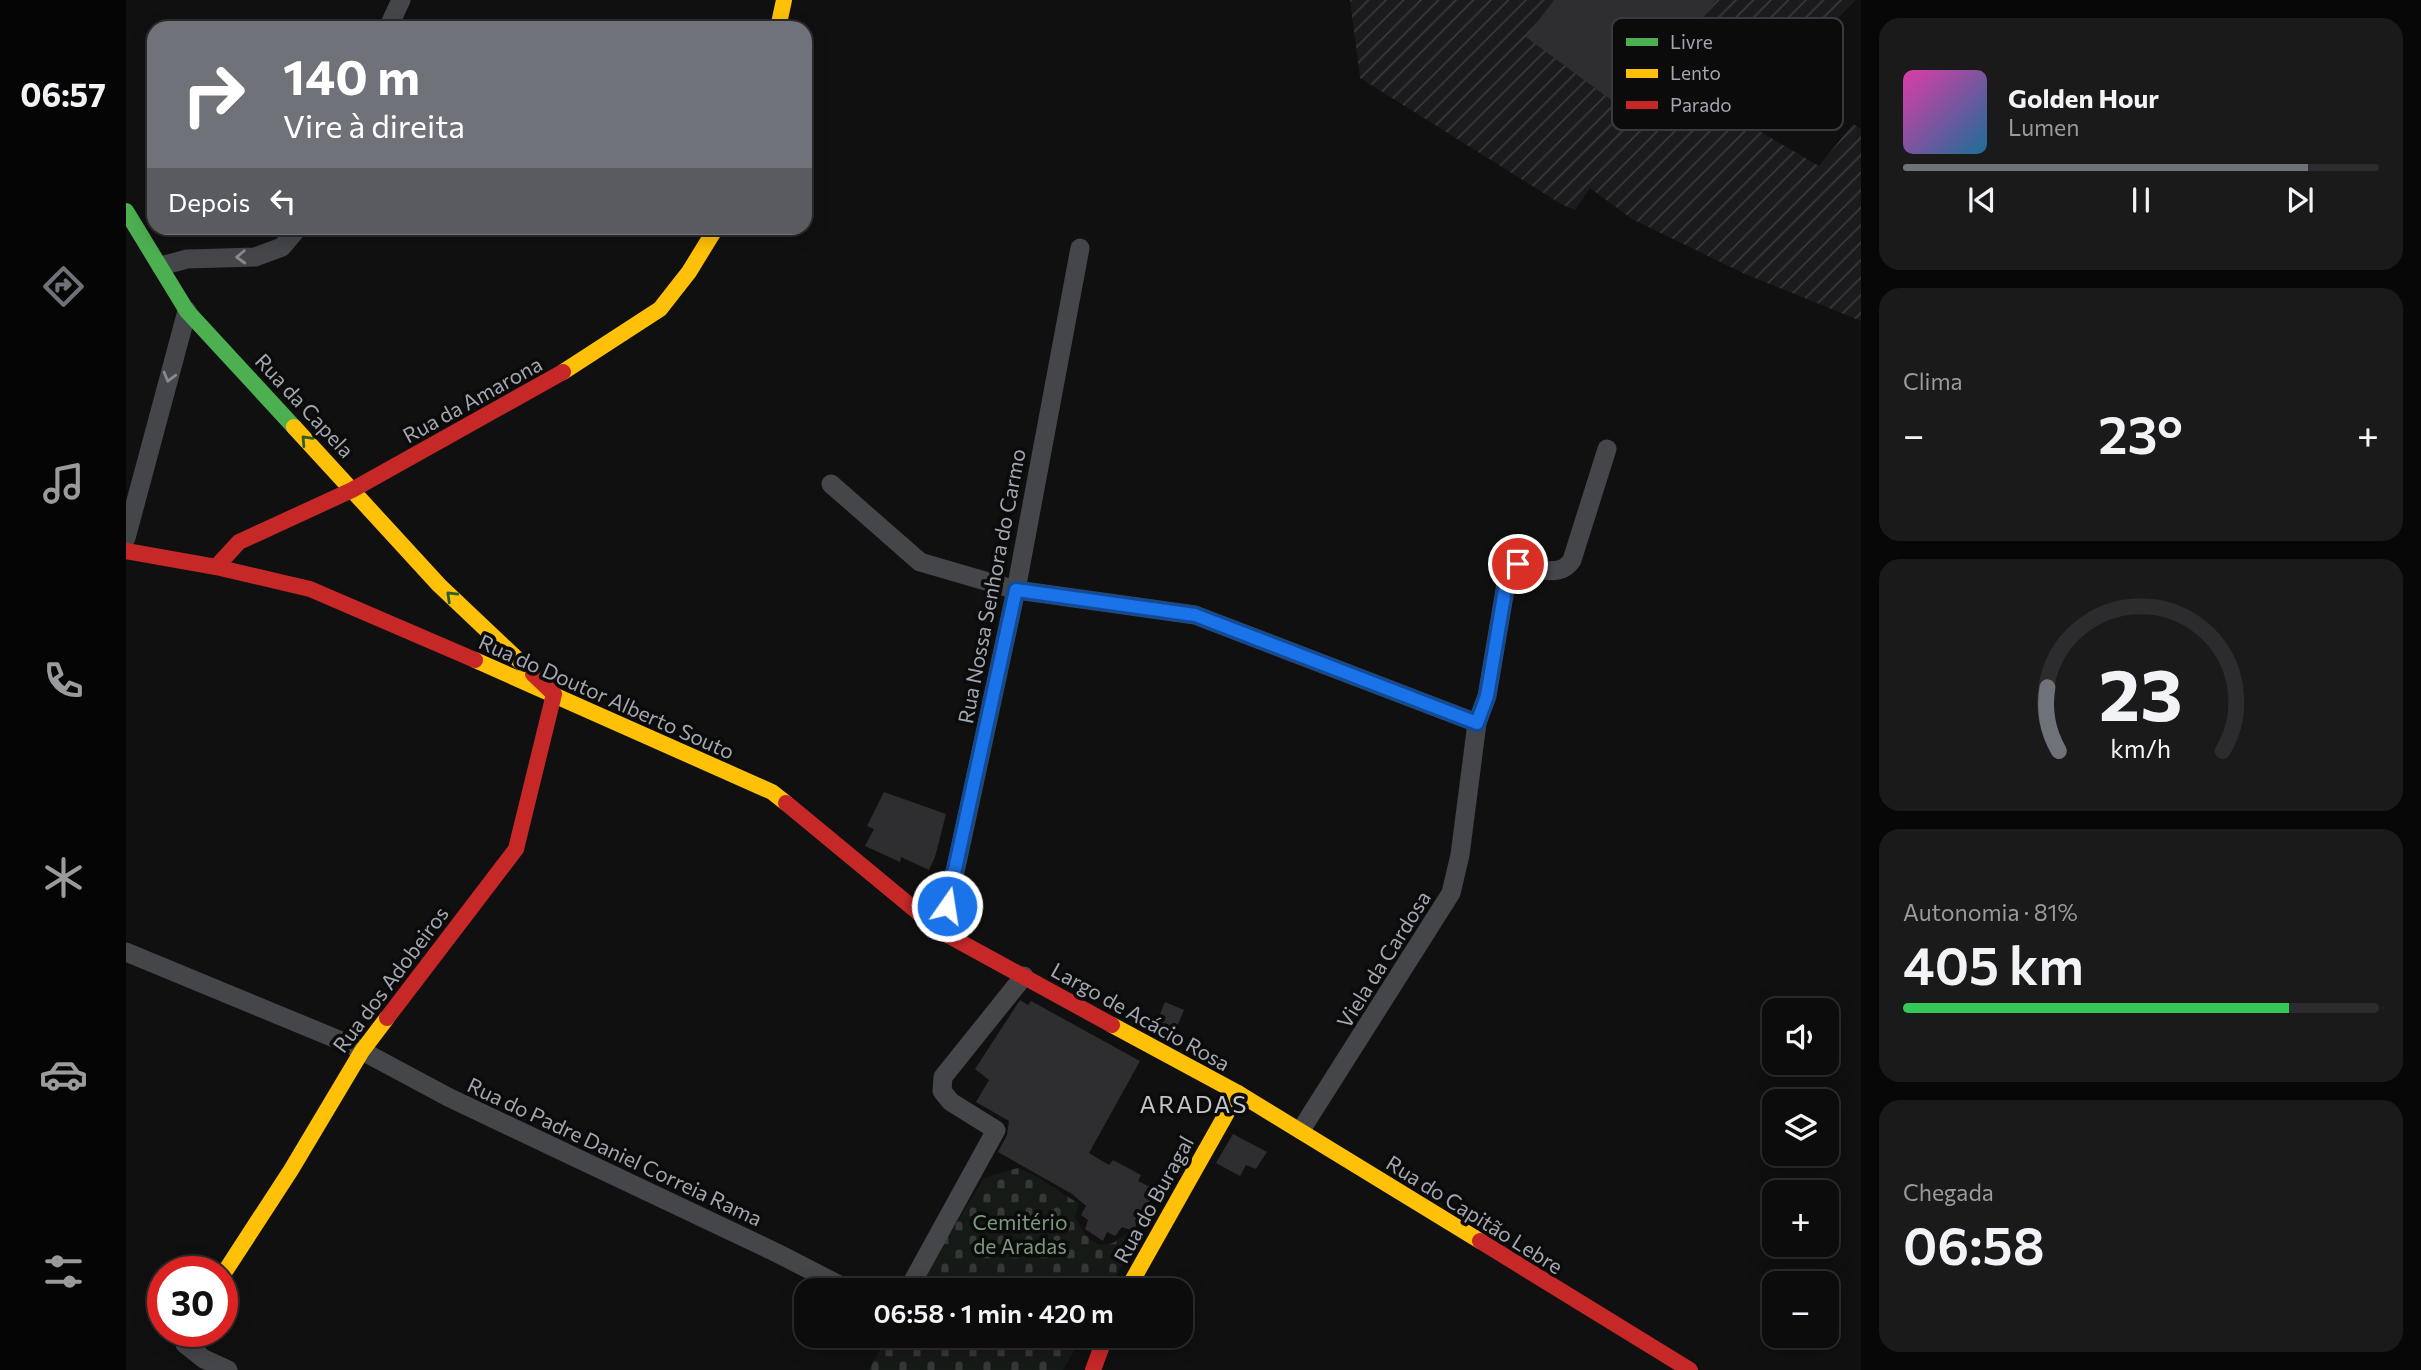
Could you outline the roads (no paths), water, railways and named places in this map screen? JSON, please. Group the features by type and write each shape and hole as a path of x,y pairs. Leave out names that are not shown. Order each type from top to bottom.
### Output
{"street":[{"path":"391,21 401,0"},
{"path":"780,21 784,0"},
{"name":"Rua da Capela","path":"126,211 187,311 439,585 554,694"},
{"path":"161,266 187,259 255,257 282,247 292,235"},
{"name":"Rua da Amarona","path":"216,567 239,542 352,490 577,364 660,309 689,272 712,235"},
{"name":"Rua Nossa Senhora do Carmo","path":"942,932 1016,590 1080,248"},
{"path":"126,538 187,311"},
{"name":"Viela da Cardosa","path":"1301,1130 1451,893 1460,855 1477,723 1487,696 1508,572 1518,564 1559,572 1567,568 1573,560 1607,449"},
{"path":"831,484 920,562 1016,590 1195,615 1477,723"},
{"name":"Rua do Doutor Alberto Souto","path":"126,551 216,567 310,589 772,792 942,932 1024,976"},
{"path":"453,650 473,642 475,632 470,614"},
{"name":"Rua dos Adobeiros","path":"235,1256 291,1170 362,1051 516,849 554,694"},
{"name":"Rua do Padre Daniel Correia Rama","path":"126,952 362,1051 448,1097 826,1278"},
{"path":"915,1278 996,1130 951,1102 942,1091 943,1077 1024,976"},
{"name":"Largo de Acácio Rosa","path":"1024,976 1238,1093"},
{"name":"Rua do Capitão Lebre","path":"1238,1093 1690,1370"},
{"name":"Rua do Buragal","path":"1134,1278 1238,1093"},
{"path":"189,1347 204,1359 228,1370"},
{"path":"1093,1370 1101,1348"}],"district":[{"name":"ARADAS","path":"1194,1103"}],"park label":[{"name":"Cemitério de Aradas","path":"1020,1233"}]}
